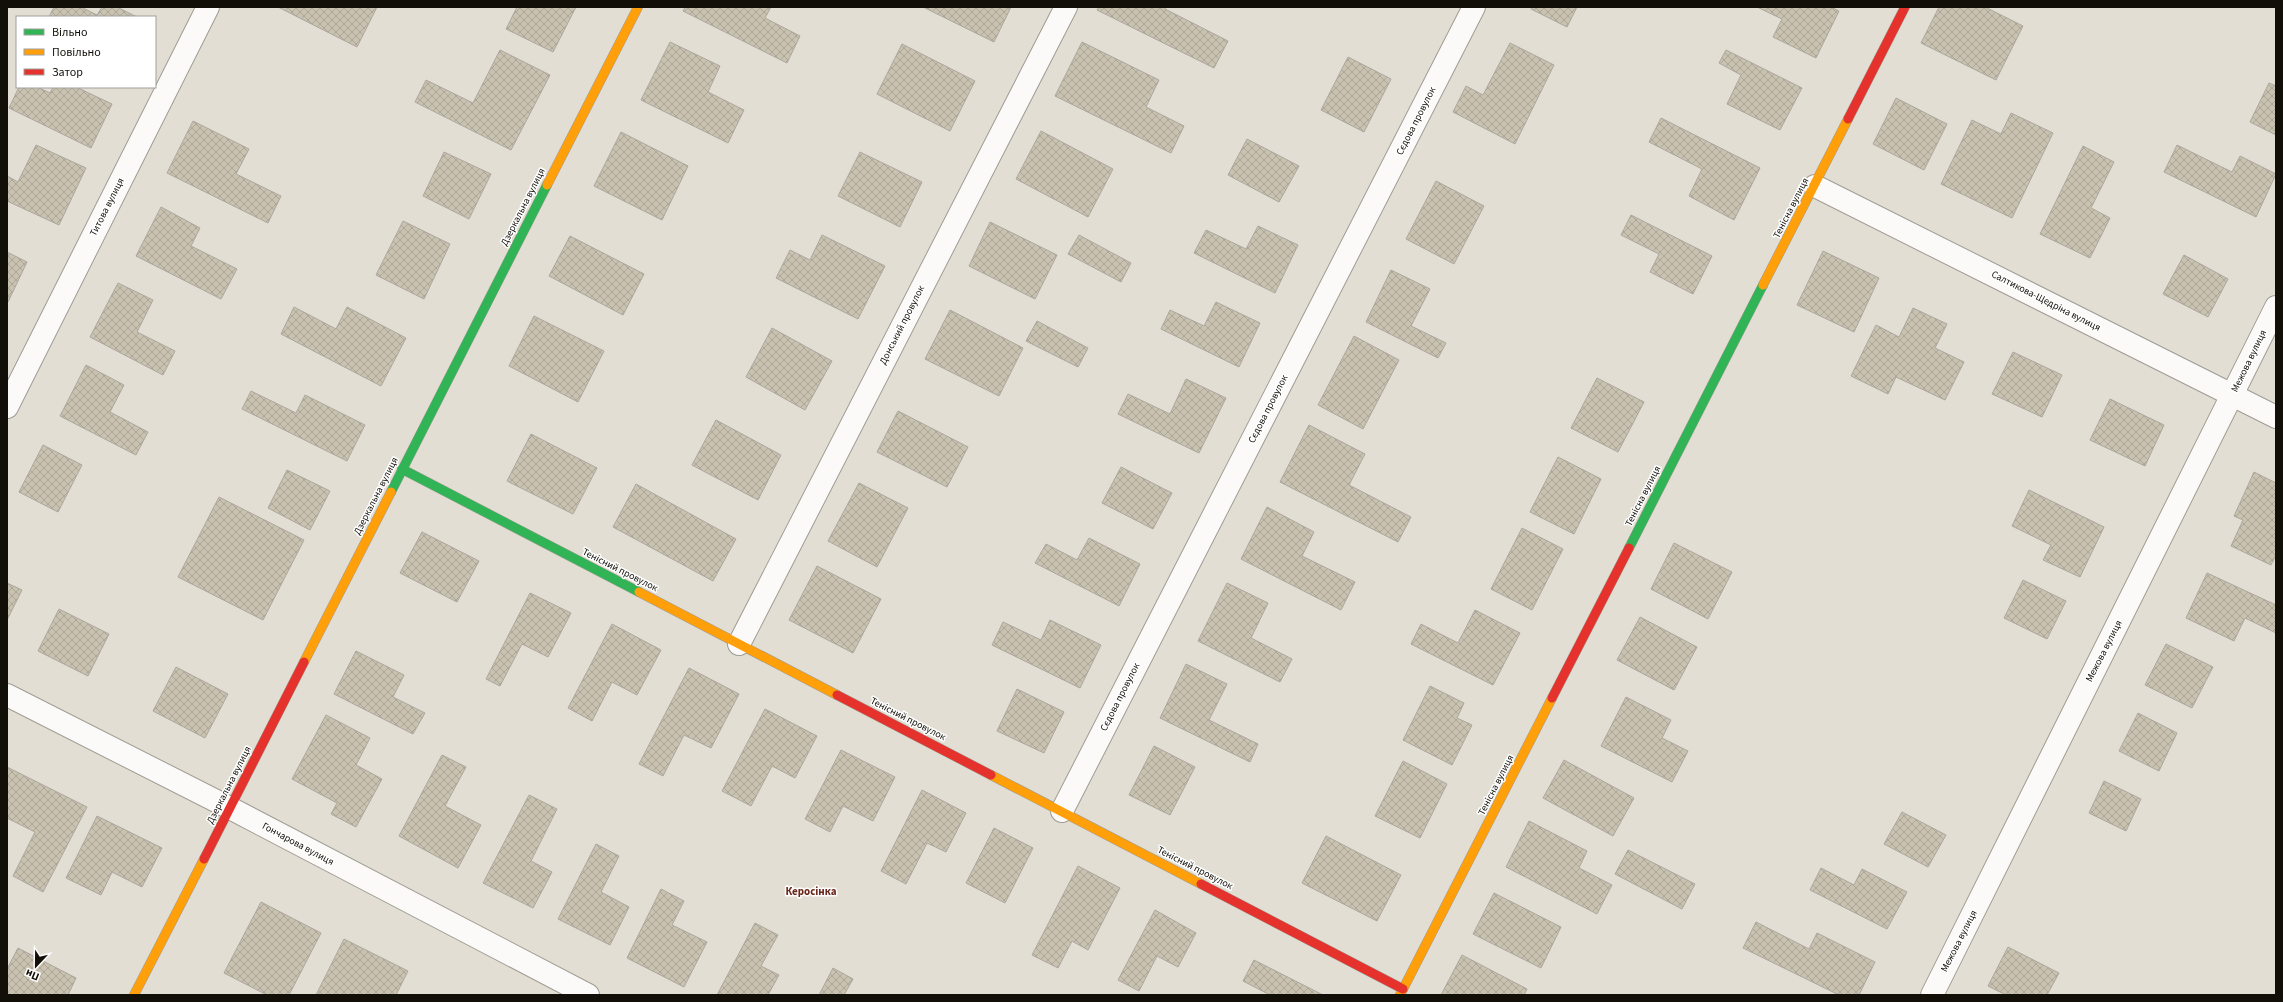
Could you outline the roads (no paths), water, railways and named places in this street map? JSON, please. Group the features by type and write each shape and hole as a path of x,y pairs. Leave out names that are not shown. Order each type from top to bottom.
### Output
{"street":[{"name":"Титова вулиця","path":"7,407 208,7"},
{"name":"Дзеркальна вулиця","path":"134,995 638,7"},
{"name":"Донський провулок","path":"738,644 1066,7"},
{"name":"Сєдова провулок","path":"1062,811 1474,7"},
{"name":"Тенісна вулиця","path":"1402,992 1906,7"},
{"name":"Салтикова-Щедріна вулиця","path":"1815,186 2276,417"},
{"name":"Межова вулиця","path":"1932,995 2276,307"},
{"name":"Тенісний провулок","path":"402,469 1062,811 1402,992"},
{"name":"Гончарова вулиця","path":"7,695 230,808 552,987 588,995"}],"district":[{"name":"Керосінка","path":"811,891"}]}
